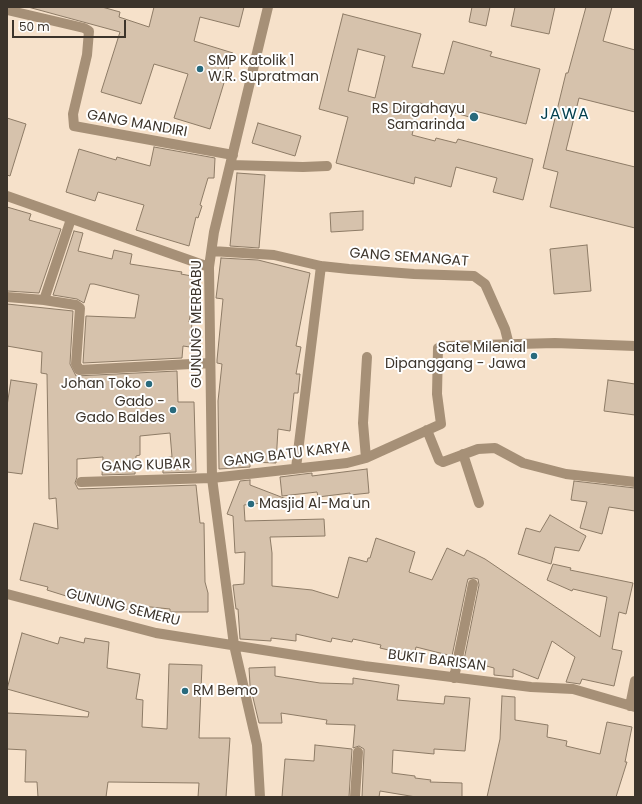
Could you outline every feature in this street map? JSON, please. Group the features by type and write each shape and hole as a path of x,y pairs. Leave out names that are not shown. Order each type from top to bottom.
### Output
{"street":[{"name":"GUNUNG MERBABU","path":"260,797 257,745 234,646 212,478 209,267 214,232 268,7"},
{"name":"GANG MANDIRI","path":"7,10 84,28 89,31 87,55 72,114 74,126 232,160"},
{"path":"232,160 302,167 327,166"},
{"path":"7,196 209,267"},
{"path":"44,300 71,219"},
{"name":"GANG SEMANGAT","path":"212,251 274,255 321,266 414,274 474,276 485,284 504,329 509,345"},
{"path":"296,468 321,266"},
{"path":"7,296 76,305 80,308 76,364 79,370 210,364"},
{"path":"509,345 555,342 635,346"},
{"name":"GANG BATU KARYA","path":"212,478 296,468 347,464 366,458 441,424 437,394 436,356 438,348 446,346 509,345"},
{"path":"366,458 363,423 367,357"},
{"path":"427,430 440,461 443,462 478,449 495,448 524,463 566,474 635,482"},
{"path":"463,454 479,503"},
{"name":"GANG KUBAR","path":"81,482 212,478"},
{"path":"454,678 473,584"},
{"name":"GUNUNG SEMERU","path":"7,594 156,633 234,646"},
{"name":"BUKIT BARISAN","path":"234,646 454,678 531,687 573,689 633,706"},
{"path":"633,706 635,681"},
{"path":"355,797 358,752"}],"building":[{"name":"SMP Katolik 1 W.R. Supratman","path":"28,7 102,7 120,12 119,17 149,27 154,7 244,7 239,27 200,17 194,41 233,53 210,129 174,118 188,74 154,64 141,104 101,92 120,32"},
{"path":"472,7 490,7 486,26 469,22"},
{"path":"515,7 555,7 549,34 511,26"},
{"path":"586,7 612,7 603,41 635,50 635,112 579,98 566,150 635,167 635,228 550,207 558,172 543,168 566,73 568,73"},
{"path":"343,14 421,34 412,67 444,74 453,41 492,52 490,56 540,69 526,124 475,111 473,118 420,103 412,135 435,141 436,138 456,143 458,139 533,159 523,200 493,192 497,178 456,167 451,187 415,177 414,184 336,163 348,117 319,109","holes":["358,49 385,56 375,98 348,91"]},
{"path":"7,118 26,124 10,176 7,175"},
{"path":"258,123 301,136 295,156 252,143"},
{"path":"154,147 215,158 214,178 208,178 200,205 202,206 198,218 196,217 189,246 136,230 144,205 98,192 95,201 66,192 79,149 116,160 117,157 150,166"},
{"path":"237,173 265,175 259,248 230,246"},
{"path":"7,207 31,214 29,220 61,229 39,293 7,291"},
{"path":"363,211 363,230 331,232 330,213"},
{"path":"74,231 83,233 78,251 112,259 114,250 132,254 130,264 182,272 181,274 197,277 189,322 192,322 190,347 183,346 182,358 83,363 86,316 135,318 139,295 90,284 84,303 77,299 53,295"},
{"path":"587,245 591,291 554,294 550,249"},
{"path":"221,258 258,260 310,273 296,346 301,347 296,374 300,374 298,393 294,393 290,431 278,429 276,463 250,462 250,467 219,469 218,401 222,364 217,363 217,360 223,299 216,298"},
{"path":"7,304 73,311 70,364 76,376 177,371 178,402 194,402 196,472 163,473 162,458 172,457 170,433 140,436 140,455 136,456 135,474 102,475 103,457 77,459 77,477 75,483 78,489 196,485 200,523 204,523 205,582 208,593 208,612 170,612 170,609 141,606 140,611 123,609 99,601 98,606 47,590 48,587 20,580 34,523 58,529 56,498 49,499 47,374 41,373 42,352 7,346"},
{"path":"11,380 37,384 22,474 7,472 7,406"},
{"path":"608,380 635,384 635,415 604,411"},
{"path":"367,469 369,493 350,495 350,493 318,497 317,492 282,496 280,477 312,473 312,476"},
{"path":"250,480 250,485 289,500 244,505 245,521 324,519 325,536 270,537 272,553 272,586 312,590 338,598 349,557 367,562 368,558 370,558 376,538 415,552 409,572 432,580 447,548 464,556 467,550 485,559 600,637 607,597 573,589 572,591 547,580 553,564 571,568 570,570 633,583 626,614 619,612 612,649 622,651 614,686 582,679 580,684 566,682 575,657 552,641 538,679 513,669 513,677 494,675 494,668 464,660 479,585 478,579 474,578 468,579 452,656 416,647 414,656 380,648 381,645 353,639 352,642 332,638 331,642 296,634 296,641 271,638 271,641 240,639 238,609 236,609 233,585 244,584 245,552 235,553 233,516 227,514 240,481"},
{"path":"574,481 635,488 635,511 609,507 602,534 580,528 587,502 571,500"},
{"path":"550,515 586,536 579,551 555,547 551,564 518,554 526,528 540,532"},
{"path":"22,633 58,644 60,637 84,643 85,638 109,642 107,668 140,674 136,699 143,700 142,727 167,729 169,664 202,665 199,738 230,738 226,797 198,797 199,783 108,782 106,797 38,797 37,782 25,782 26,750 7,749 7,713 88,717 89,712 7,689"},
{"path":"275,667 275,676 320,683 353,684 353,678 399,685 397,700 444,704 445,696 470,698 465,751 434,749 434,754 393,750 392,773 415,776 415,778 431,780 430,782 462,783 462,797 416,797 380,791 379,797 362,797 364,749 359,746 353,748 355,725 326,724 327,720 281,713 282,723 259,723 250,685 249,668"},
{"path":"502,696 515,697 515,720 548,725 547,737 567,741 566,746 600,754 607,722 632,727 625,762 627,762 616,797 487,797 500,739"},
{"path":"315,745 352,749 349,797 282,797 285,759 314,761"}],"place":[{"name":"SMP Katolik 1 W.R. Supratman","path":"200,69"},
{"name":"RS Dirgahayu Samarinda","path":"474,117"},
{"name":"Sate Milenial Dipanggang - Jawa","path":"534,356"},
{"name":"Johan Toko","path":"149,384"},
{"name":"Gado - Gado Baldes","path":"173,410"},
{"name":"Masjid Al-Ma'un","path":"251,504"},
{"name":"RM Bemo","path":"185,691"}],"district":[{"name":"JAWA","path":"565,115"}]}
